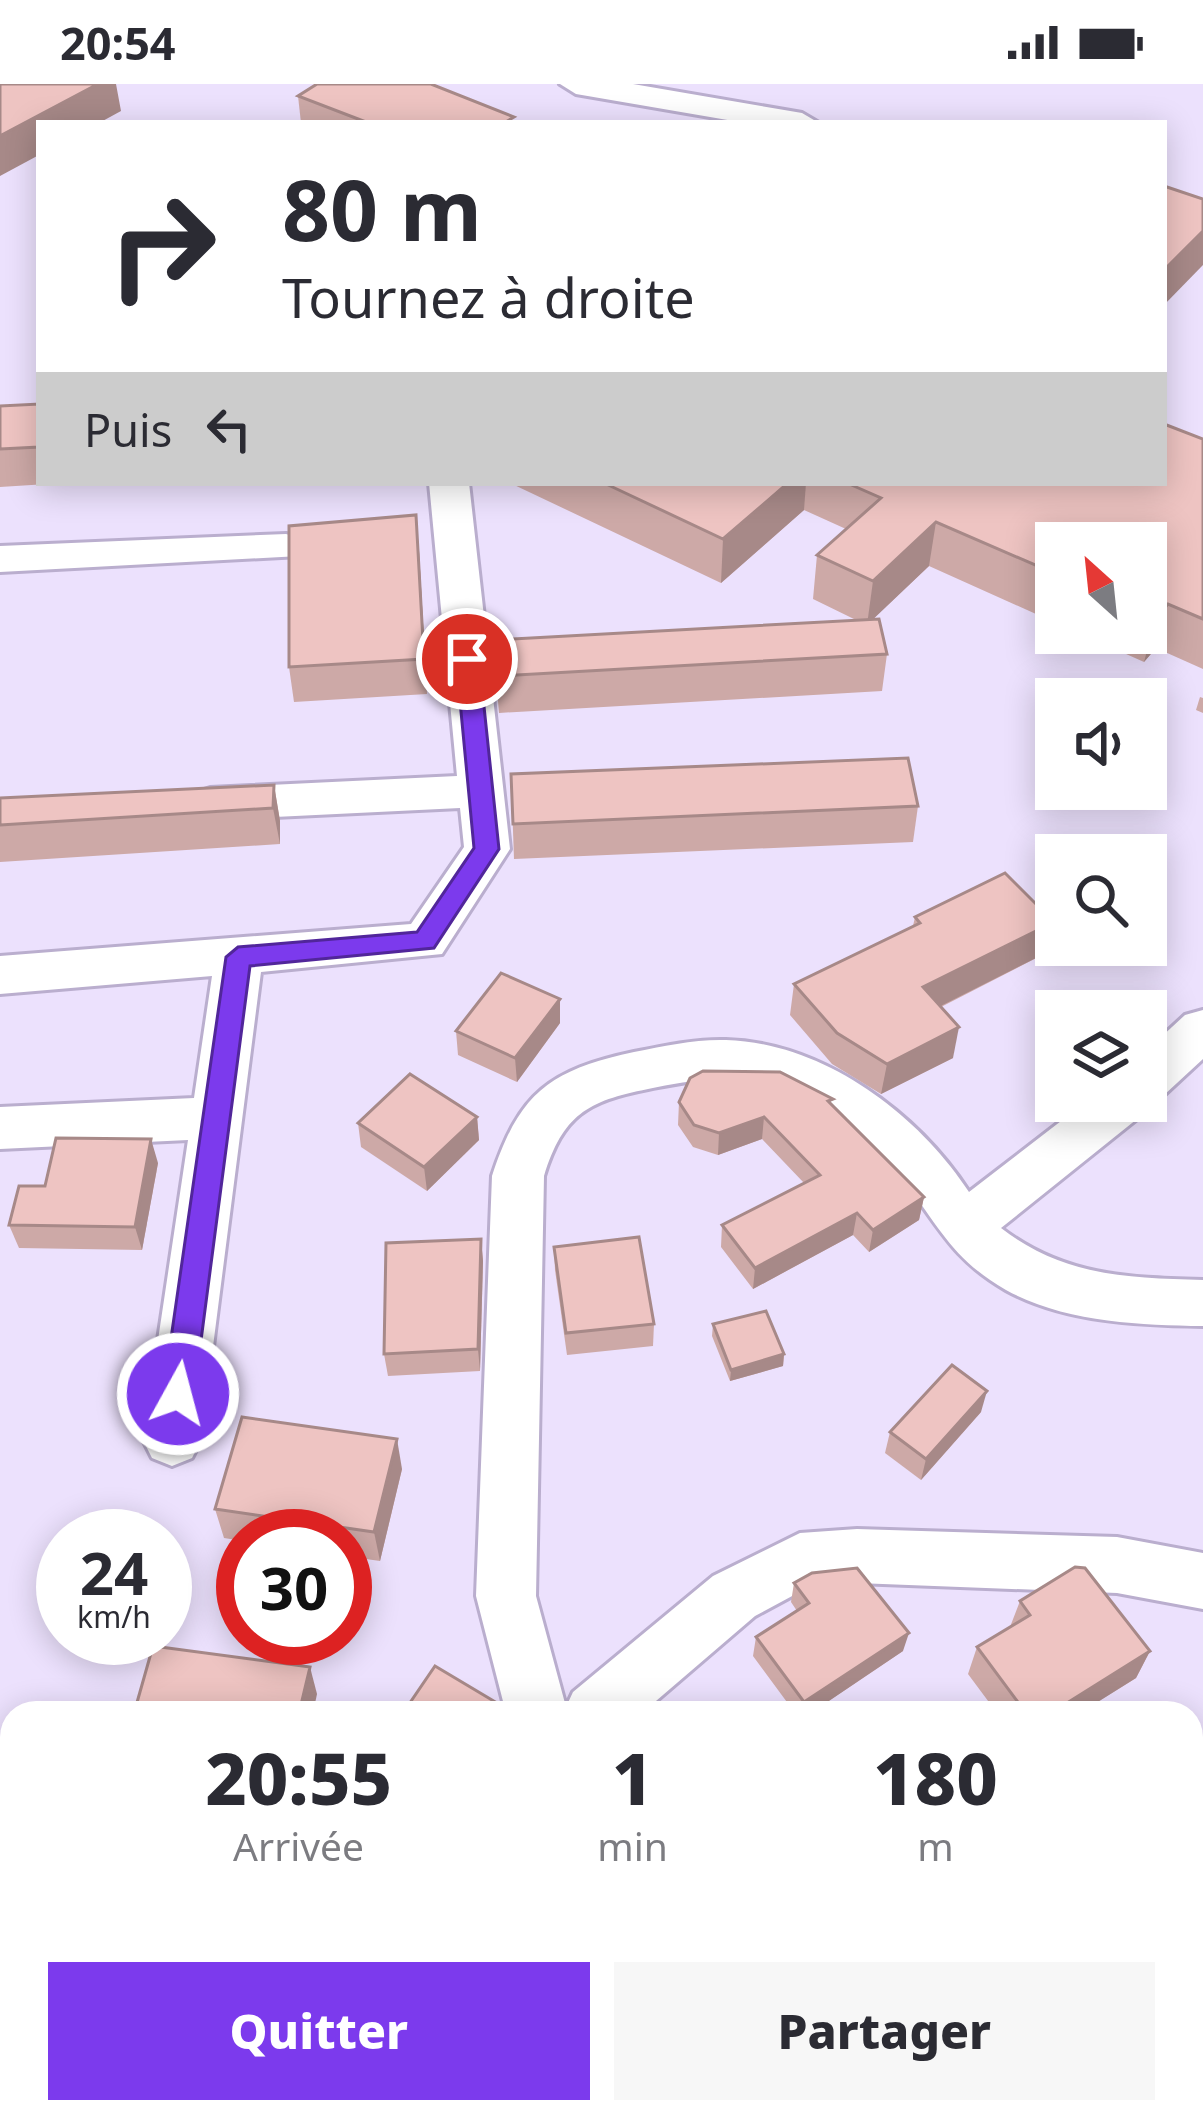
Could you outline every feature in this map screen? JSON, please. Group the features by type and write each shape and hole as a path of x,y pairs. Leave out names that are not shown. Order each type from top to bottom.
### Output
{"street":[{"path":"576,84 785,120"},
{"path":"0,975 425,941 487,849 449,486"},
{"path":"0,560 286,547"},
{"path":"160,806 481,791"},
{"path":"172,1440 238,957"},
{"path":"1167,1062 1203,1029"},
{"path":"534,1701 506,1596 518,1176 537,1120 549,1106 605,1078 670,1065 733,1060 771,1069 856,1107 891,1132 926,1170 963,1227 1036,1280 1109,1296 1203,1303"},
{"path":"0,1128 214,1118"},
{"path":"963,1227 1097,1122"},
{"path":"609,1701 734,1596 800,1561 857,1556 1117,1565 1203,1581"}],"building":[{"path":"0,84 98,84 0,136"},
{"path":"317,84 431,84 514,117 361,120 298,96"},
{"path":"1167,187 1203,199 1203,231 1167,267"},
{"path":"36,404 36,447 0,449 0,406"},
{"path":"1167,425 1203,439 1203,619 1167,605 1167,522 1035,522 1035,565 936,522 873,581 817,555 881,498 854,486 1167,486"},
{"path":"610,486 785,486 723,539"},
{"path":"416,515 424,659 289,667 289,526"},
{"path":"879,619 887,654 497,676 493,640"},
{"path":"908,758 918,806 513,824 511,774"},
{"path":"274,785 273,808 0,825 0,798"},
{"path":"1005,873 1035,903 1035,931 923,987 959,1027 887,1064 837,1033 794,984 920,923 915,917"},
{"path":"501,973 560,999 515,1058 456,1031"},
{"path":"703,1071 780,1072 833,1099 828,1101 924,1197 873,1230 857,1213 755,1268 722,1225 820,1175 764,1117 719,1133 694,1125 679,1102 690,1078"},
{"path":"410,1074 477,1117 424,1167 358,1123"},
{"path":"56,1138 151,1139 135,1227 9,1225 19,1186 45,1186"},
{"path":"639,1237 654,1324 566,1333 554,1247"},
{"path":"481,1239 478,1349 384,1354 386,1243"},
{"path":"766,1311 784,1354 731,1370 713,1324"},
{"path":"952,1365 987,1391 926,1459 890,1432"},
{"path":"242,1417 397,1439 374,1532 372,1509 215,1509"},
{"path":"1075,1567 1085,1568 1150,1651 1070,1701 1017,1701 977,1647 1030,1615 1020,1601"},
{"path":"857,1568 909,1633 803,1701 756,1637 809,1603 794,1583 812,1573"},
{"path":"192,1651 216,1654 216,1665 310,1667 302,1701 137,1701 148,1665 192,1665"},
{"path":"435,1666 494,1701 411,1701"}],"route":[{"path":"178,1394 238,957 425,941 487,849 467,659"}]}
